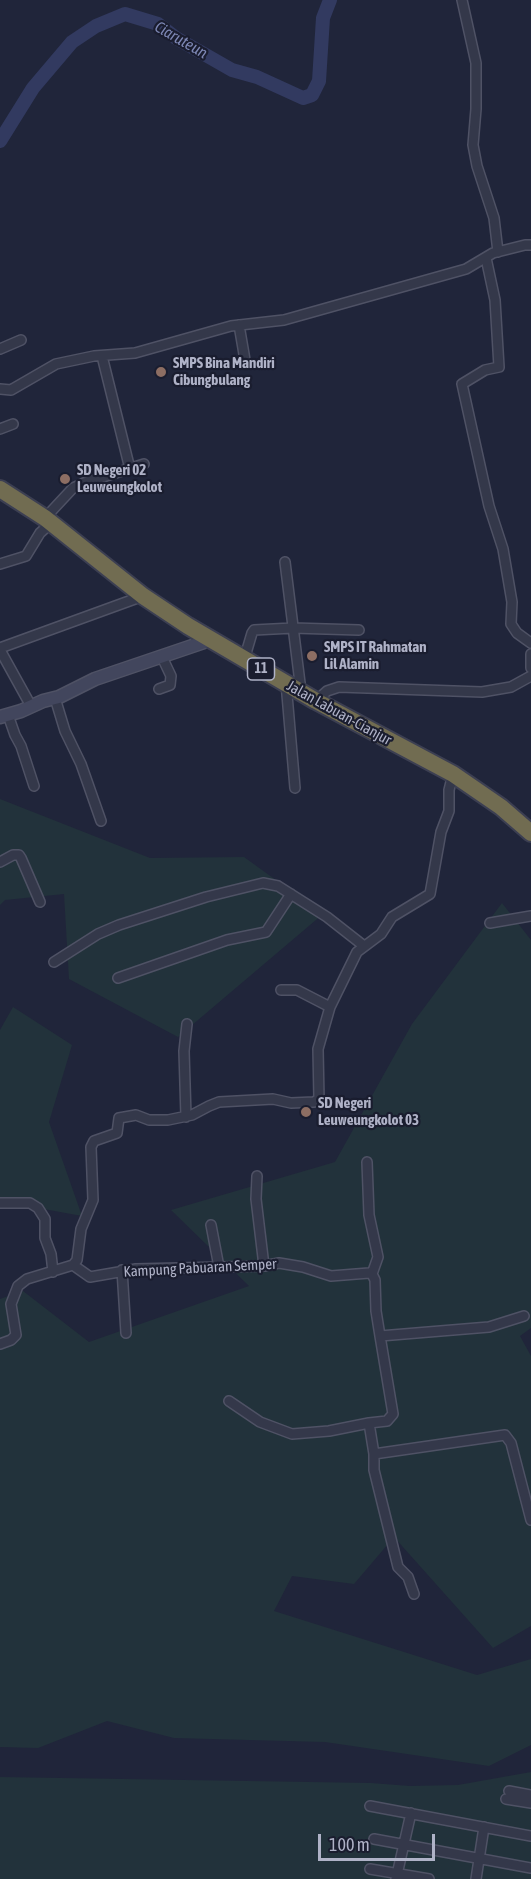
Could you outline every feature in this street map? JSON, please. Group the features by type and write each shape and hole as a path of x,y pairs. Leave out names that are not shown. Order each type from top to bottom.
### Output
{"highway":[{"name":"Jalan Labuan-Cianjur","path":"0,489 143,596 210,640 316,701 453,774 501,807 531,833"}],"street":[{"path":"462,0 476,63 473,145 477,166 492,210 498,252"},
{"path":"0,389 10,390 56,364 102,356 126,355 239,325 290,318 466,268 498,252 531,245"},
{"path":"486,258 495,300 499,367 485,370 462,384 489,506 503,549 512,602 511,624 517,633 531,644"},
{"path":"239,325 245,360"},
{"path":"0,349 21,340"},
{"path":"102,356 130,469"},
{"path":"0,429 12,424"},
{"path":"0,564 26,556 73,489 84,483 144,464"},
{"path":"285,562 293,628 296,788"},
{"path":"31,706 0,649 143,596"},
{"path":"244,660 253,630 293,628 359,630"},
{"path":"34,786 21,746 4,716 55,698 95,679 210,640"},
{"path":"531,654 531,668"},
{"path":"159,688 170,686 171,676 162,657"},
{"path":"316,701 327,691 339,687 465,693 511,687 531,676"},
{"path":"55,698 100,821"},
{"path":"0,1344 11,1340 16,1335 7,1306 18,1286 27,1279 73,1265 76,1260 81,1229 93,1200 92,1143 116,1134 118,1121 123,1116 136,1114 156,1121 186,1117 219,1102 273,1099 291,1103 318,1101 320,1097 319,1041 330,1007 352,960 364,946 381,934 392,917 430,894 441,832 449,811 449,790 453,774"},
{"path":"0,862 16,855 21,858 40,902"},
{"path":"54,962 98,934 119,925 206,897 263,883 276,885 291,894 327,917 364,946"},
{"path":"118,978 227,940 266,933 291,894"},
{"path":"490,923 531,916"},
{"path":"281,990 297,990 330,1007"},
{"path":"186,1117 184,1051 187,1024"},
{"path":"228,1401 260,1422 292,1434 328,1431 387,1421 393,1414 372,1274 378,1257 369,1215 367,1162"},
{"path":"257,1176 256,1199 264,1266"},
{"path":"0,1203 30,1203 38,1208 45,1220 45,1238 51,1254 53,1272"},
{"path":"211,1225 219,1267"},
{"name":"Kampung Pabuaran Semper","path":"73,1265 90,1277 122,1270 264,1266 279,1263 303,1267 331,1276 364,1272 372,1274"},
{"path":"122,1270 126,1333"},
{"path":"381,1336 489,1327 524,1316"},
{"path":"369,1423 374,1470 397,1562 400,1571 410,1581 414,1594"},
{"path":"374,1454 505,1435 511,1443 531,1520"},
{"path":"531,1795 507,1795 531,1803"},
{"path":"370,1806 531,1836"},
{"path":"397,1876 411,1813"},
{"path":"476,1879 484,1827"},
{"path":"374,1839 531,1868"},
{"path":"370,1869 397,1876 429,1879"}],"shaded area":[{"path":"0,799 150,858 244,857 323,914 178,1037 69,979 64,894 5,900 0,905"},
{"path":"502,903 531,940 531,1328 520,1336 531,1356 531,1626 493,1648 394,1537 354,1584 292,1576 274,1611 477,1675 531,1659 531,1745 489,1766 325,1742 174,1738 107,1721 38,1748 0,1747 0,1299 23,1291 89,1342 249,1286 171,1210 335,1162 412,1024"},
{"path":"13,1007 72,1045 49,1122 82,1216 0,1201 0,1030"},
{"path":"531,1772 531,1879 0,1879 0,1777 371,1783 410,1786 458,1785"}],"waterway":[{"name":"Ciaruteun","path":"0,141 33,88 72,42 96,26 125,14 158,24 176,38 232,70 257,77 303,98 312,95 319,81 323,18 330,0"}],"place":[{"name":"SMPS Bina Mandiri Cibungbulang","path":"161,372"},
{"name":"SD Negeri 02 Leuweungkolot","path":"65,479"},
{"name":"SMPS IT Rahmatan Lil Alamin","path":"312,656"},
{"name":"SD Negeri Leuweungkolot 03","path":"306,1112"}]}
